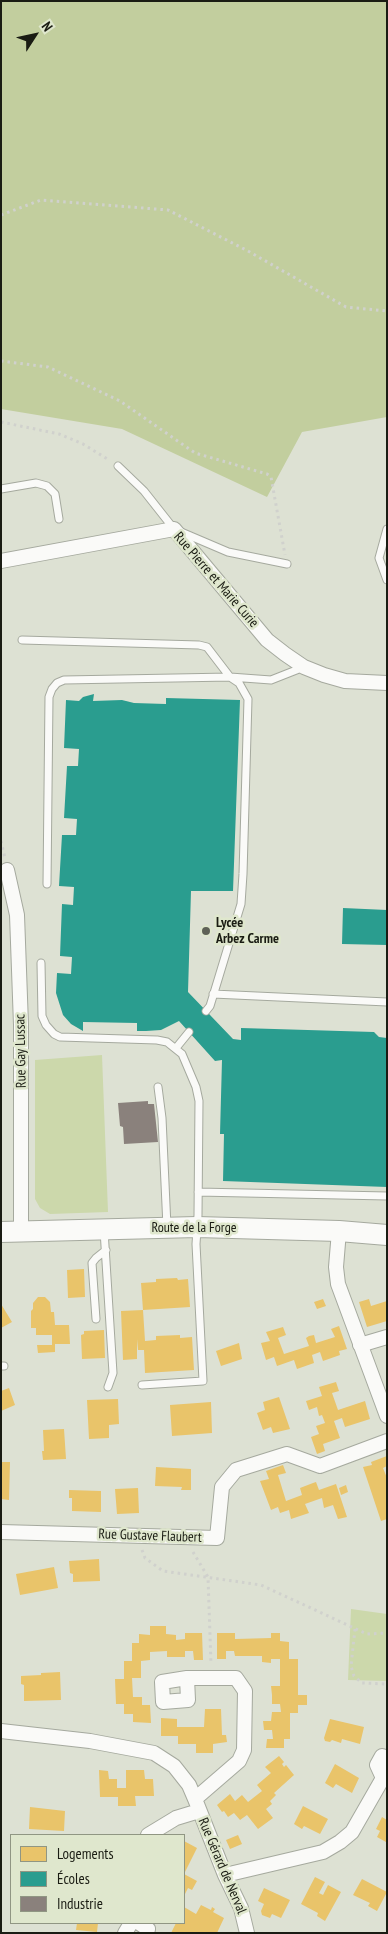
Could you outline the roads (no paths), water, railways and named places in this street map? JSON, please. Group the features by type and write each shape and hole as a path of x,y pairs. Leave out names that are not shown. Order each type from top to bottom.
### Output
{"main road":[{"name":"Route de la Forge","path":"1,1232 198,1227 339,1231 387,1235"}],"street":[{"name":"Rue Pierre et Marie Curie","path":"1,561 174,529 267,640 304,666 345,681 387,683"},
{"name":"Rue Gay Lussac","path":"7,870 17,915 21,1025 21,1232"},
{"path":"339,1231 336,1267 338,1284 387,1416"},
{"path":"360,1345 387,1337"},
{"name":"Rue Gustave Flaubert","path":"1,1532 217,1538 222,1487 236,1470 287,1454 320,1466 387,1442"},
{"path":"150,1834 197,1805 238,1761 244,1750 245,1691 236,1678 187,1678"},
{"name":"Rue Gérard de Nerval","path":"1,1731 90,1741 154,1753 174,1766 189,1785 241,1908 247,1933"},
{"path":"225,1874 323,1852 340,1842 352,1832 385,1774 377,1765 382,1756 387,1758"},
{"path":"140,1924 148,1929 147,1933"}],"lane":[{"path":"118,466 144,491 174,529 228,552 287,564"},
{"path":"1,489 36,483 47,486 55,494 59,519"},
{"path":"387,529 379,558 387,580"},
{"path":"22,640 199,645 207,647 230,677 239,683 248,699 243,874 238,913 210,1006 206,1011"},
{"path":"47,884 49,697 57,683 64,680 230,677 271,680 304,666"},
{"path":"41,963 42,1016 46,1026 54,1034 60,1037 157,1040 167,1042 182,1054 192,1074 199,1101 198,1227 196,1244 203,1381 142,1386"},
{"path":"213,994 387,1002"},
{"path":"176,1048 189,1032"},
{"path":"158,1087 162,1118 167,1228"},
{"path":"198,1192 387,1196"},
{"path":"104,1229 113,1373 108,1387"},
{"path":"96,1319 92,1264 106,1250"}],"place":[{"name":"Lycée Arbez Carme","path":"206,931"}]}
